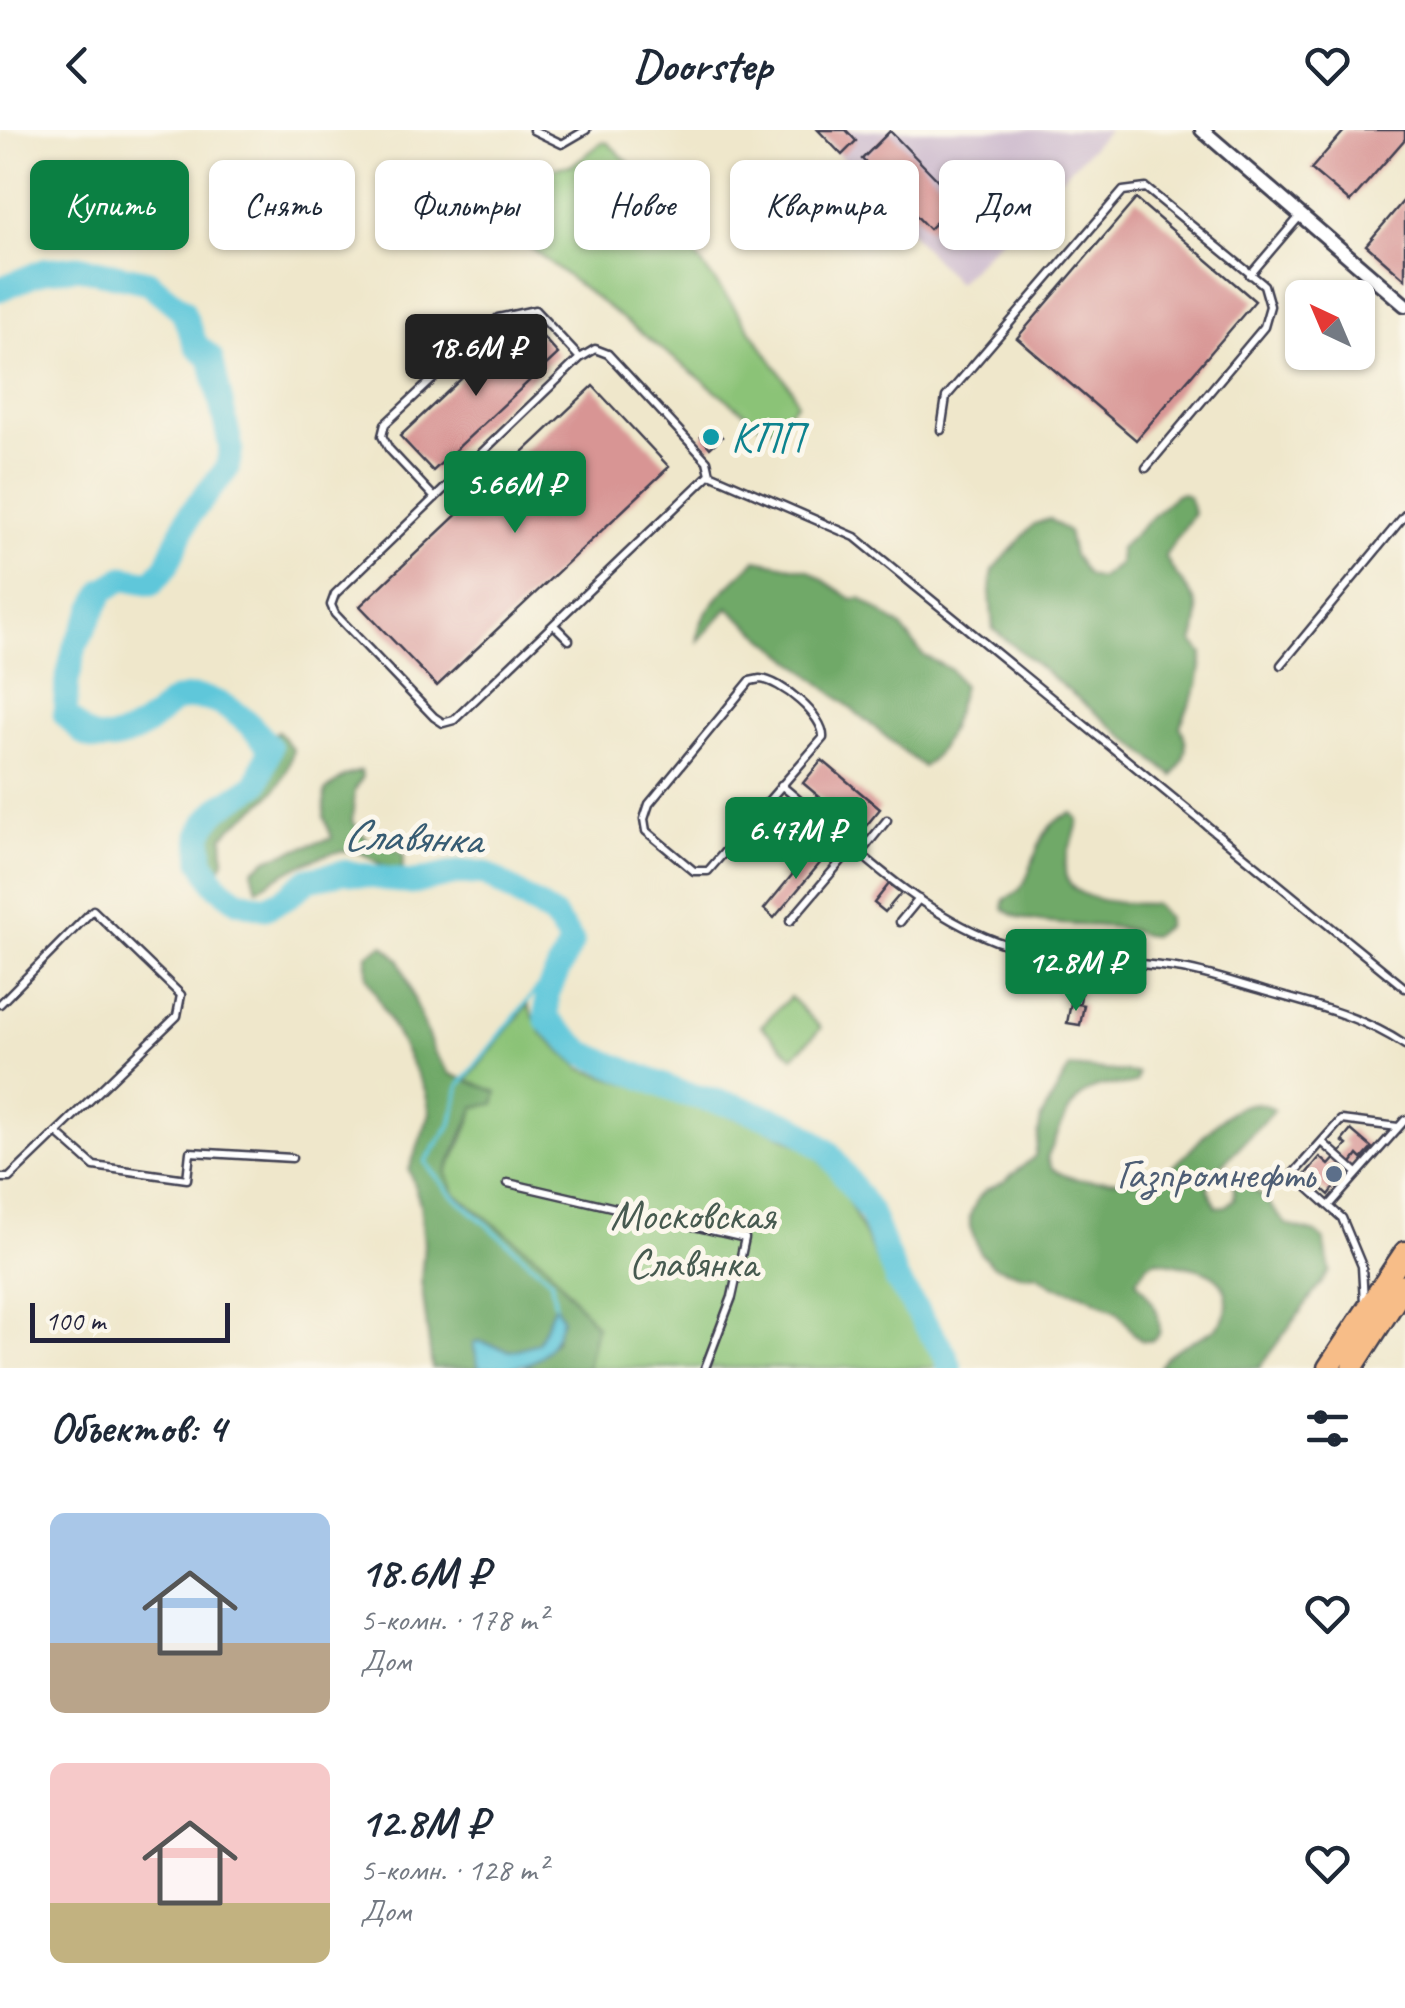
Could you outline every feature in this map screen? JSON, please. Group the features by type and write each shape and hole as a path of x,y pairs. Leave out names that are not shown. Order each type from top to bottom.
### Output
{"main road":[{"path":"1328,1368 1405,1252"},
{"path":"1352,1368 1405,1284"}],"street":[{"path":"1202,130 1405,305"}],"lane":[{"path":"532,130 562,144 586,130"},
{"path":"941,430 946,398 1123,192 1146,188 1264,286 1270,306 1264,327 1146,468"},
{"path":"1250,275 1301,216"},
{"path":"435,498 389,449 382,436 385,424 498,318 535,310 580,358"},
{"path":"595,349 608,354 707,461 710,474 454,720 443,723 347,627 331,604 335,594 580,358 595,349"},
{"path":"710,474 855,537 1405,988"},
{"path":"1281,664 1405,515"},
{"path":"554,625 569,640"},
{"path":"760,678 771,680 819,718 824,728 822,738 740,834 708,871 694,871 646,832 644,818 648,804 750,681 760,678"},
{"path":"781,784 918,898 995,940 1039,952 1178,968 1214,976 1349,1016 1405,1045"},
{"path":"790,921 888,820"},
{"path":"740,834 768,856"},
{"path":"900,922 918,898"},
{"path":"0,1004 93,910 181,995 177,1016 9,1178 0,1178"},
{"path":"1076,1000 1083,958"},
{"path":"1364,1310 1362,1266 1342,1218 1293,1174 1341,1120 1398,1127"},
{"path":"1329,1206 1405,1120"},
{"path":"56,1132 94,1166 187,1179 190,1152 292,1158"},
{"path":"1322,1142 1357,1174"},
{"path":"508,1184 744,1238 732,1297 704,1368"}],"shaded area":[{"path":"816,130 1109,130 1065,174 1065,160 939,160 939,250 990,250 957,283 919,242 919,160 844,160"}],"green space":[{"path":"603,142 626,160 579,160"},
{"path":"572,165 574,250 691,250 792,390 797,403 774,428 762,426 534,250 554,250 554,168"},
{"path":"1175,495 1189,497 1194,513 1165,556 1196,604 1193,642 1203,654 1198,685 1180,726 1185,752 1173,776 993,629 990,592 993,570 1034,524 1050,519 1068,532 1073,555 1088,576 1100,579 1119,564 1120,548"},
{"path":"756,560 808,570 852,599 861,598 901,627 923,655 951,670 963,686 957,708 944,741 923,767 728,608 698,641 699,629 710,607"},
{"path":"278,731 293,750 288,767 275,791 223,836 224,861 219,870 208,861 211,827 263,784 276,751 269,738"},
{"path":"361,771 352,821 371,844 396,849 404,855 402,870 346,851 305,863 257,889 252,870 269,858 332,838 324,817 325,791 345,776"},
{"path":"1072,813 1078,819 1066,861 1067,879 1086,895 1115,902 1154,904 1167,918 1166,926 1153,936 1113,927 1039,922 1003,908 1005,899 1024,883 1047,831 1057,820"},
{"path":"383,945 399,959 434,1052 450,1074 497,1092 494,1104 475,1107 446,1173 455,1194 545,1263 596,1326 587,1368 525,1368 556,1340 555,1305 539,1343 511,1351 478,1341 479,1368 432,1368 421,1280 424,1244 420,1203 409,1170 430,1113 425,1090 367,977 367,955"},
{"path":"790,997 821,1028 793,1057 761,1026"},
{"name":"Московская Славянка","path":"528,1005 542,1034 582,1069 761,1126 812,1151 842,1188 884,1275 942,1357 945,1368 587,1368 596,1326 545,1263 455,1194 446,1173 475,1107 496,1092 467,1080"},
{"path":"1070,1067 1138,1073 1136,1082 1102,1086 1087,1092 1071,1107 1047,1158 1052,1168 1076,1179 1146,1180 1175,1165 1229,1113 1244,1105 1259,1104 1274,1110 1209,1179 1208,1188 1216,1207 1226,1206 1234,1199 1234,1180 1259,1193 1287,1225 1316,1233 1324,1240 1330,1271 1259,1368 1159,1368 1166,1357 1210,1332 1226,1314 1224,1289 1211,1274 1157,1260 1148,1264 1136,1280 1154,1305 1158,1318 1159,1334 1151,1341 1134,1334 1118,1312 1081,1293 1053,1286 1038,1275 994,1266 980,1253 970,1227 970,1215 978,1198 1035,1156 1041,1118"}],"water":[{"path":"555,1304 562,1318 541,1356 521,1365 479,1368 473,1343 511,1351 538,1343"}],"building":[{"path":"818,130 846,130 856,141 842,155"},
{"path":"1345,130 1405,130 1405,139 1350,202 1311,169"},
{"path":"890,131 918,160 863,160"},
{"path":"919,161 939,181 939,219 929,229 919,219"},
{"path":"1136,199 1255,301 1136,440 1017,338"},
{"path":"1405,199 1405,279 1366,245"},
{"path":"509,334 524,351 541,335 558,354 433,471 400,436"},
{"path":"593,386 669,467 437,686 360,606"},
{"name":"КПП","path":"712,427 722,437 710,448 701,437"},
{"path":"822,760 880,809 861,832 803,783"},
{"path":"816,846 827,855 774,918 764,909"},
{"path":"889,884 901,893 885,912 874,903"},
{"path":"1071,1003 1084,1005 1080,1025 1067,1023"},
{"path":"1351,1130 1372,1148 1362,1159 1358,1155 1329,1195 1306,1174 1320,1157 1329,1165 1347,1145 1342,1141"}],"waterway":[{"name":"Славянка","path":"0,289 46,270 78,267 148,282 182,310 196,345 211,358 231,448 227,469 190,514 166,567 152,583 124,578 104,590 75,646 65,714 88,736 105,740 139,729 175,701 206,699 231,710 253,728 270,748 257,784 221,807 200,835 202,861 216,885 238,901 265,908 286,898 309,879 345,872 411,883 461,872 486,874 553,916 572,942 547,993 547,1020 584,1053 681,1093 737,1106 795,1127 829,1153 870,1212 897,1280 950,1368"},
{"path":"552,985 537,989 459,1086 452,1123 425,1162 450,1193 551,1280 555,1304"}],"place":[{"name":"КПП","path":"711,437"},
{"name":"Газпромнефть","path":"1334,1174"}]}
